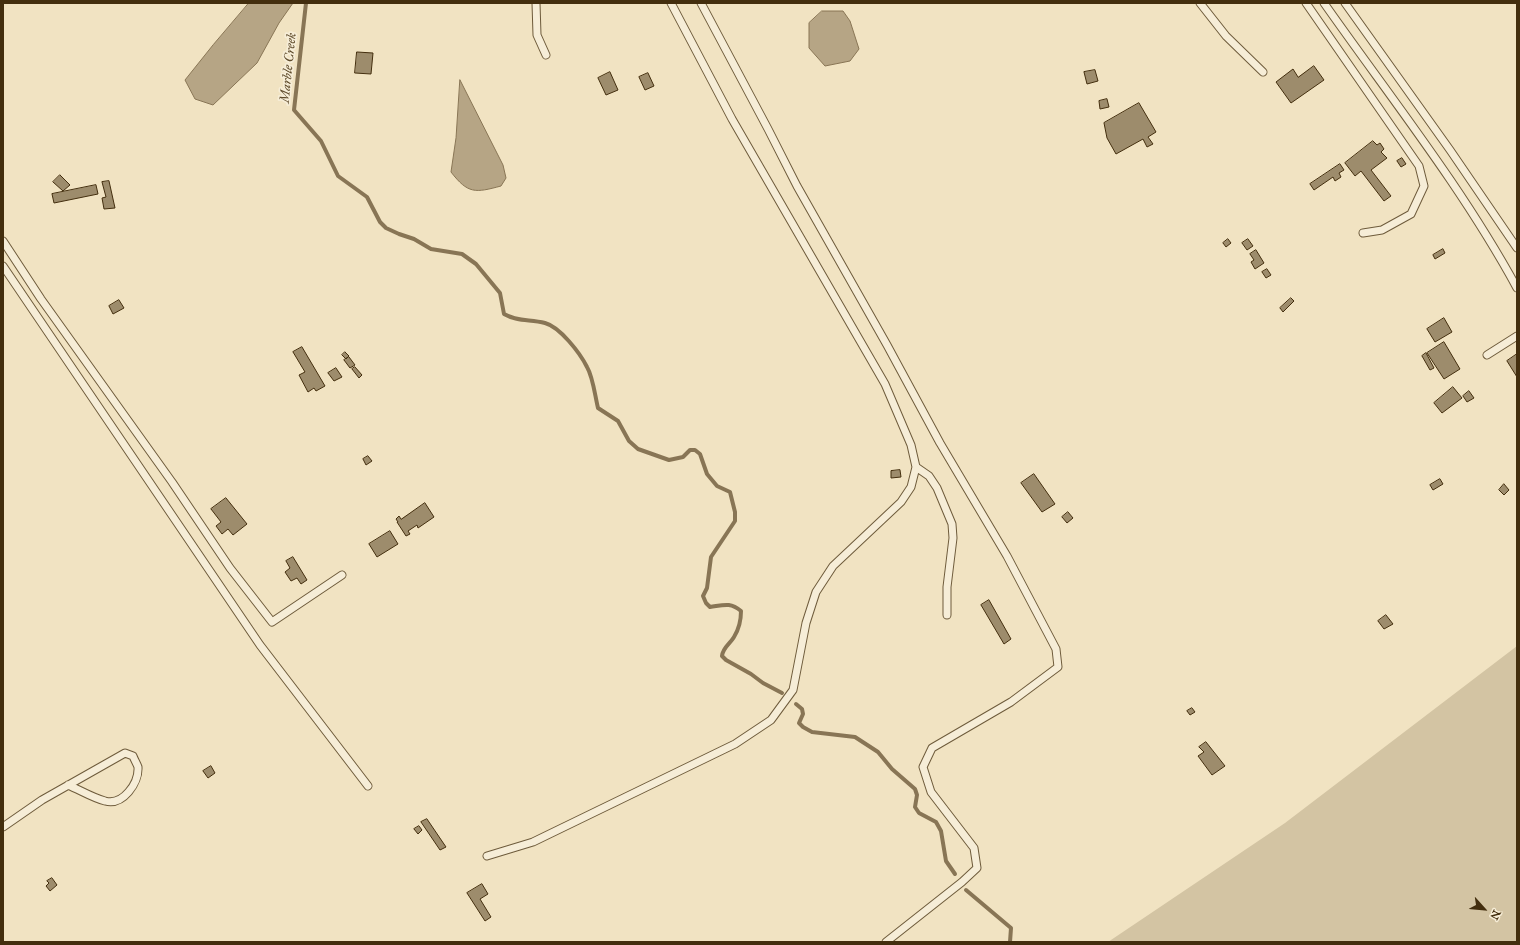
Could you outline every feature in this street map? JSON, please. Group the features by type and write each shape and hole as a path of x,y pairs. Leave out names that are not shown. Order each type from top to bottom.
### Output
{"lane":[{"path":"536,3 537,35 546,55"},
{"path":"487,856 533,842 735,744 771,720 794,690 806,623 816,592 833,566 901,502 911,487 916,467 911,445 885,384 732,119 671,3"},
{"path":"701,3 797,186 887,345 940,443 1008,556 1056,649 1058,667 1011,702 932,748 923,767 931,792 974,848 977,868 962,882 886,942"},
{"path":"1200,3 1226,36 1263,72"},
{"path":"1306,3 1419,166 1424,186 1411,214 1382,230 1363,234"},
{"path":"1324,3 1418,131 1499,256 1517,288"},
{"path":"1345,3 1450,150 1517,248"},
{"path":"3,241 41,299 172,482 230,568 272,622 342,575"},
{"path":"3,266 260,645 368,786"},
{"path":"1487,355 1517,336"},
{"path":"916,467 929,476 937,488 952,524 953,538 947,587 948,615"},
{"path":"3,827 42,800 68,785 125,753 133,756 138,767 136,780 129,792 119,800 107,802 68,785"}],"shaded area":[{"path":"249,3 293,3 279,23 257,63 213,105 195,99 185,80"},
{"path":"822,11 843,11 850,21 859,49 850,61 825,66 809,48 809,23"},
{"path":"460,80 503,165 506,178 501,186 485,190 473,190 462,184 451,172 456,138"},
{"path":"1517,646 1517,942 1108,942 1285,823"}],"building":[{"path":"357,52 373,53 371,74 355,73"},
{"path":"1314,66 1324,80 1291,103 1276,82 1293,69 1298,77"},
{"path":"1095,70 1098,81 1087,84 1084,72"},
{"path":"610,72 618,90 606,95 598,78"},
{"path":"648,73 654,86 645,90 639,77"},
{"path":"1107,99 1109,107 1100,109 1099,101"},
{"path":"1139,103 1156,132 1148,137 1153,144 1147,147 1143,139 1116,154 1107,138 1104,123"},
{"path":"1373,141 1377,145 1380,143 1384,149 1381,152 1387,158 1371,170 1391,196 1384,201 1361,171 1355,176 1345,163"},
{"path":"1402,158 1406,164 1401,167 1397,161"},
{"path":"1340,164 1344,170 1339,173 1341,177 1335,181 1333,177 1314,190 1310,184"},
{"path":"60,175 70,185 63,191 53,182"},
{"path":"109,181 115,208 104,209 102,198 106,197 102,182"},
{"path":"96,185 98,194 54,203 52,194"},
{"path":"1228,239 1231,243 1226,247 1223,243"},
{"path":"1248,239 1253,246 1247,250 1242,243"},
{"path":"1443,249 1445,253 1435,259 1433,255"},
{"path":"1256,250 1264,263 1255,269 1251,262 1254,260 1250,254"},
{"path":"1267,269 1271,275 1266,278 1262,272"},
{"path":"1291,298 1294,301 1283,312 1280,308"},
{"path":"119,300 124,308 113,314 109,306"},
{"path":"1444,318 1452,332 1435,342 1427,329"},
{"path":"1444,342 1460,369 1444,379 1427,353"},
{"path":"302,347 325,386 316,391 314,388 308,392 299,375 305,372 293,352"},
{"path":"345,352 349,356 346,359 342,355"},
{"path":"1426,353 1434,368 1430,370 1422,356"},
{"path":"1517,354 1517,377 1507,361"},
{"path":"349,357 355,365 350,368 344,360"},
{"path":"355,367 362,375 359,378 352,369"},
{"path":"336,368 342,377 334,381 328,373"},
{"path":"1453,387 1462,398 1442,413 1434,403"},
{"path":"1469,391 1474,398 1467,402 1463,396"},
{"path":"368,456 372,461 366,465 363,459"},
{"path":"900,470 901,477 891,478 891,471"},
{"path":"1034,474 1055,504 1042,512 1021,483"},
{"path":"1440,479 1443,484 1433,490 1430,485"},
{"path":"1504,484 1509,490 1504,495 1499,490"},
{"path":"226,498 247,524 233,535 228,529 222,534 216,526 221,522 211,509"},
{"path":"425,503 434,517 418,528 417,525 408,531 410,534 406,536 396,519 399,516 401,519"},
{"path":"1068,512 1073,518 1067,523 1062,517"},
{"path":"390,531 398,544 377,557 369,544"},
{"path":"293,557 307,580 301,584 297,578 291,581 285,572 290,568 286,561"},
{"path":"989,600 1011,639 1004,644 981,605"},
{"path":"1386,615 1393,624 1384,629 1378,621"},
{"path":"1192,708 1195,712 1190,715 1187,711"},
{"path":"1206,742 1225,766 1212,775 1198,756 1204,752 1199,747"},
{"path":"211,766 215,773 208,778 203,771"},
{"path":"427,819 446,847 440,850 421,822"},
{"path":"419,826 422,830 418,834 414,829"},
{"path":"52,878 57,885 50,891 46,886 49,883 47,881"},
{"path":"482,884 488,894 480,899 491,917 485,921 467,893"}],"waterway":[{"name":"Marble Creek","path":"306,3 294,110 321,141 338,176 367,197 380,222 386,228 414,239 431,249 462,254 476,264 500,293 504,314 509,317 551,325 563,335 580,355 589,371 598,408 618,421 629,441 638,449 669,460 683,457 690,450 695,450 700,454 707,474 717,486 730,492 735,512 735,521 711,557 707,588 703,596 706,603 710,607 730,605 741,611 737,631 724,650 722,656 763,683 782,693"},
{"name":"Marble Creek","path":"796,704 802,709 803,714 799,723 803,727 812,732 855,737 878,752 892,769 915,789 917,795 915,807 919,813 936,822 941,831 946,861 955,874"},
{"name":"Marble Creek","path":"966,890 1011,928 1010,942"}]}
